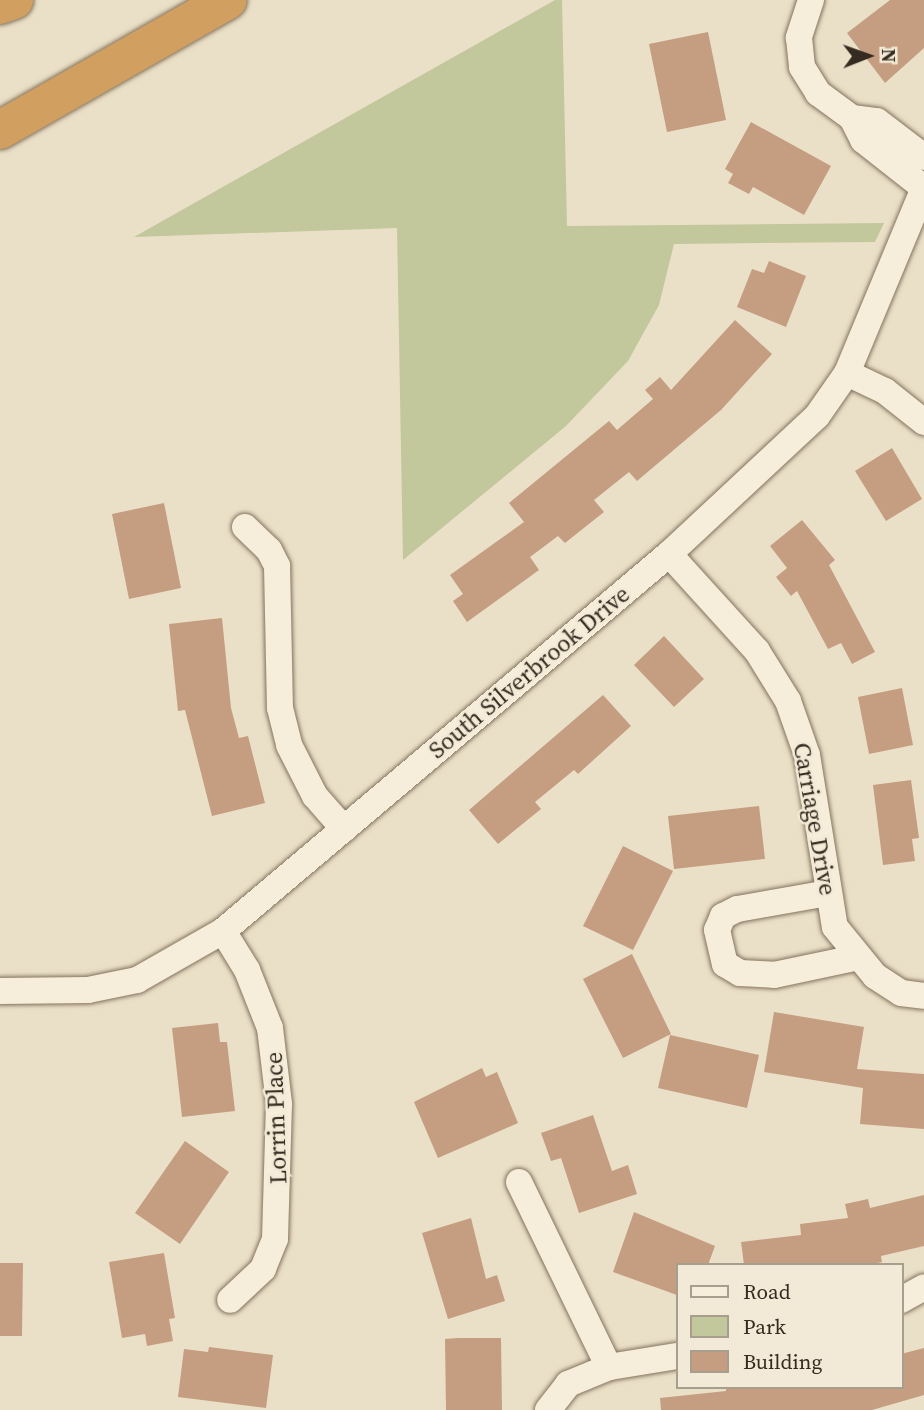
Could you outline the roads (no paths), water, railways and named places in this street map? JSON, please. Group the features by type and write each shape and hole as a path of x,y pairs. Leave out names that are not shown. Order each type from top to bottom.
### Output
{"highway":[{"path":"0,5 14,0"},
{"path":"0,130 228,0"}],"street":[{"path":"811,0 799,38 802,67 818,93 852,118 863,140 924,188"},
{"path":"852,118 877,121 924,157"},
{"name":"South Silverbrook Drive","path":"0,991 88,990 137,980 223,931 669,554 817,416 847,373 924,188"},
{"path":"847,373 885,391 924,422"},
{"path":"244,527 269,550 276,566 280,708 289,745 316,796 344,829"},
{"name":"Carriage Drive","path":"669,554 757,651 788,701 807,755 835,927 856,958 901,993 924,996"},
{"path":"828,893 737,909 723,916 717,930 725,964 740,973 774,975 856,958"},
{"name":"Lorrin Place","path":"223,931 263,1006 278,1071 275,1239 263,1269 230,1300"},
{"path":"519,1182 609,1367"},
{"path":"903,1299 924,1287"},
{"path":"548,1410 569,1384 609,1367 676,1356"}]}
